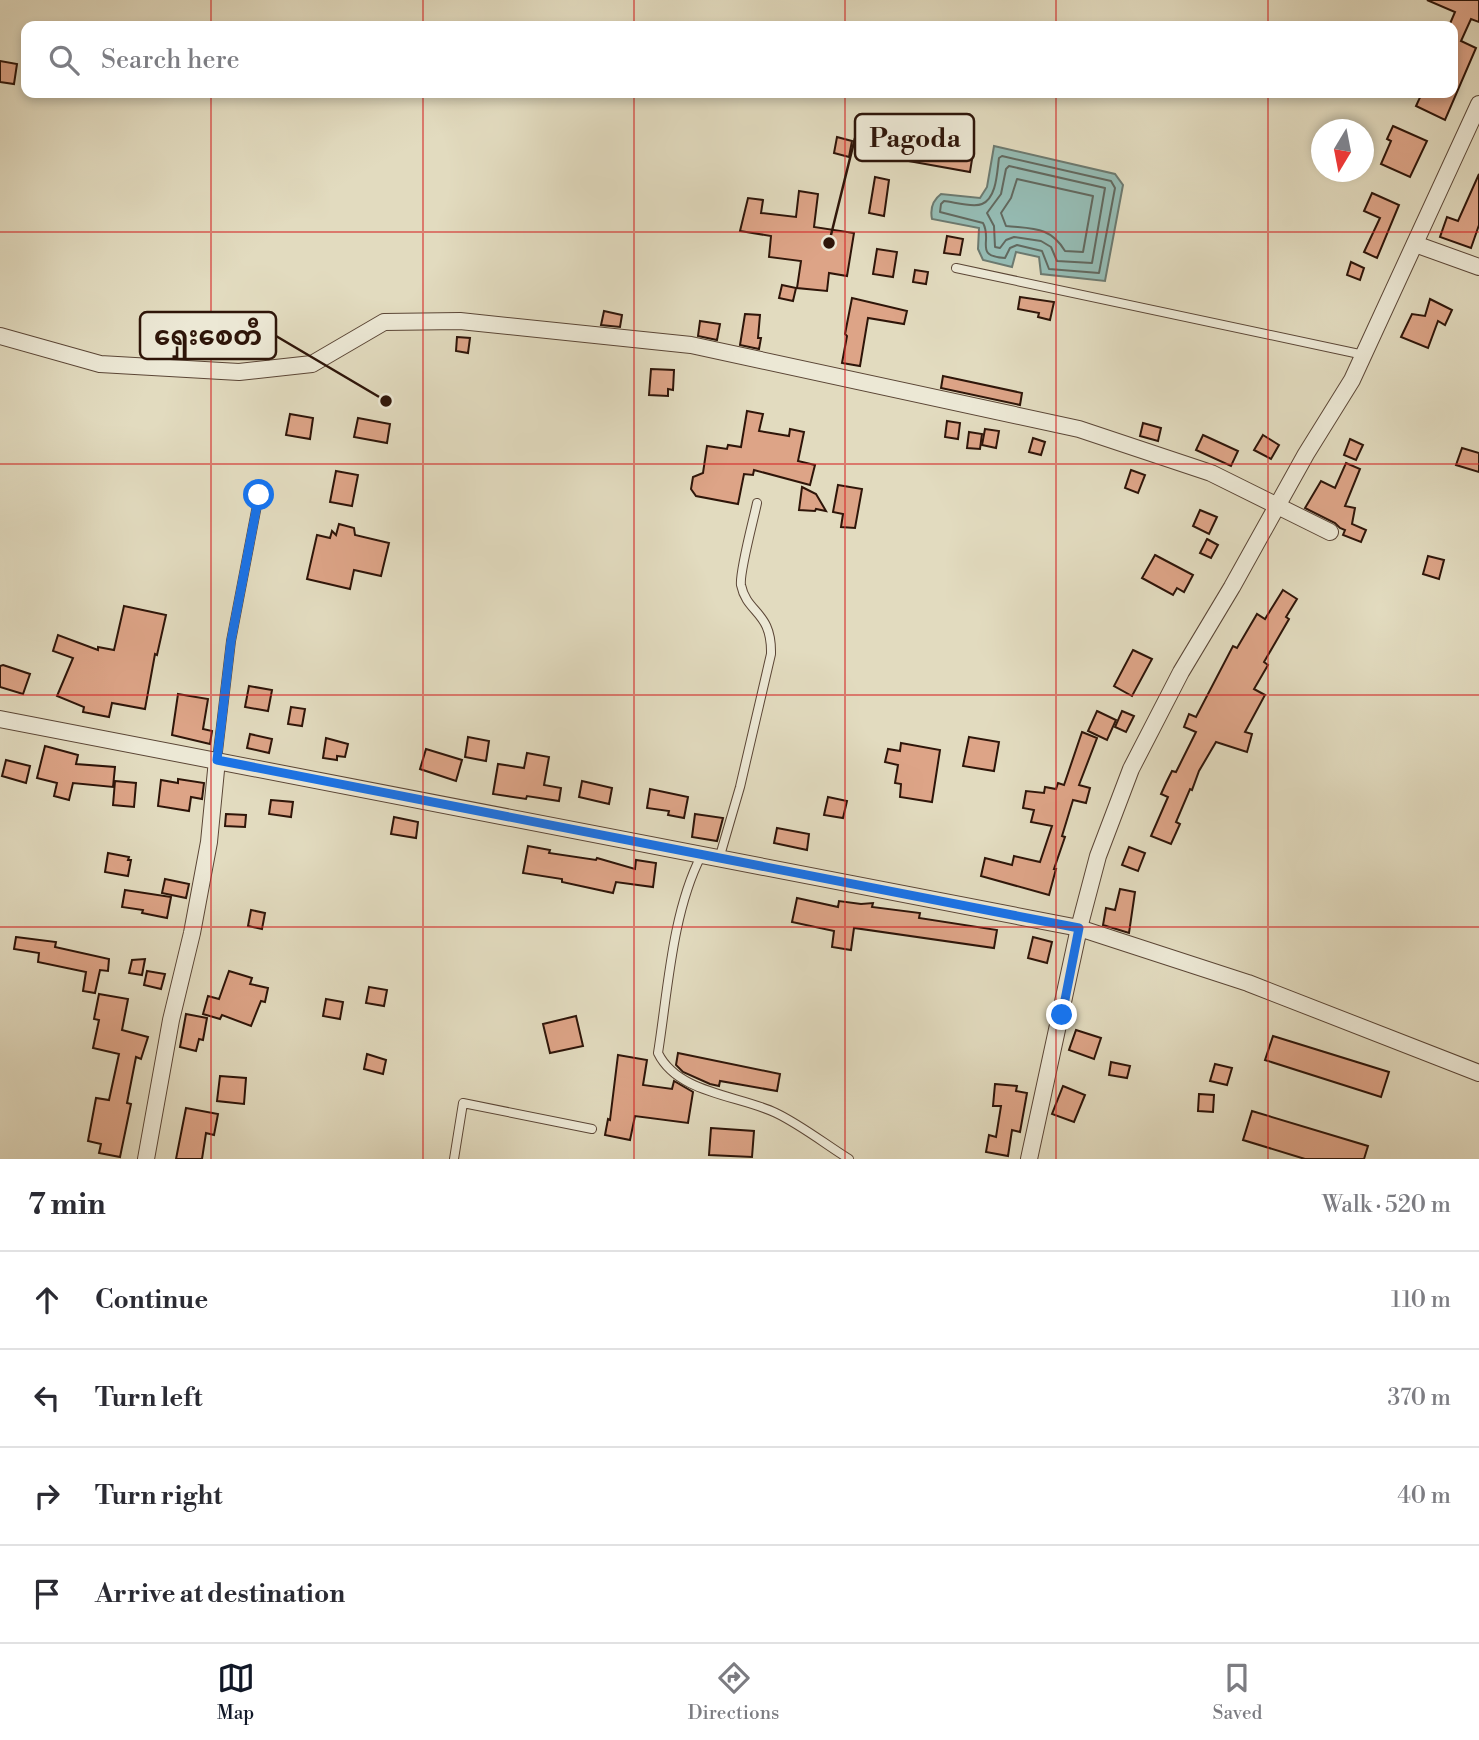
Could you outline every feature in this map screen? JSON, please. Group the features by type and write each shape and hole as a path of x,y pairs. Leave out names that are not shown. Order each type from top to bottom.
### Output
{"street":[{"path":"1029,1159 1079,928 1098,856 1131,769 1181,672 1364,355 1415,244 1474,130 1479,104"},
{"path":"1415,244 1479,267"},
{"path":"0,336 100,364 239,372 312,364 384,322 460,321 691,345 1079,429 1210,473 1330,532"},
{"path":"0,719 1079,928 1248,983 1479,1073"},
{"path":"146,1159 171,1020 192,933 209,842 217,760"}],"lane":[{"path":"956,268 1364,355"},
{"path":"217,760 231,641 259,495"},
{"path":"719,859 740,787 771,654 771,638 767,624 745,595 740,582 757,503"},
{"path":"701,856 689,880 676,941 658,1053 663,1064 688,1082 775,1113 849,1159"},
{"path":"454,1159 463,1104 592,1129"}],"water":[{"path":"994,146 1115,174 1123,185 1105,281 1041,274 1039,257 1016,252 1012,267 983,260 978,249 979,228 932,219 933,205 941,194 980,198 987,187"}],"building":[{"path":"1427,0 1479,0 1479,22 1471,19 1461,41 1476,48 1458,90 1458,21 1451,21 1455,12"},
{"path":"0,61 17,64 14,84 0,82"},
{"path":"1420,98 1454,98 1445,120 1416,106"},
{"path":"1393,126 1427,141 1410,177 1381,164 1391,141 1387,139"},
{"path":"837,137 852,141 849,157 834,153"},
{"path":"889,140 956,153 973,153 970,172 886,157"},
{"path":"1479,174 1479,225 1471,248 1440,237 1447,217 1458,221"},
{"path":"875,177 889,180 884,216 869,213"},
{"path":"799,191 818,194 814,227 854,233 847,276 829,273 827,291 797,288 801,261 769,257 771,236 740,231 748,198 763,200 761,213 796,217"},
{"path":"1372,193 1399,205 1377,258 1364,252 1380,218 1364,211"},
{"path":"947,236 963,239 960,255 944,253"},
{"path":"877,249 897,252 893,277 873,274"},
{"path":"1351,262 1364,268 1360,280 1347,275"},
{"path":"915,270 928,272 926,284 913,282"},
{"path":"782,285 796,288 793,301 779,298"},
{"path":"1020,297 1054,302 1050,320 1038,317 1039,313 1018,309"},
{"path":"852,298 907,311 904,324 868,318 860,366 842,363"},
{"path":"1430,299 1452,310 1445,325 1438,321 1428,348 1401,337 1412,314 1425,316"},
{"path":"604,311 622,315 620,327 601,325"},
{"path":"745,314 760,315 759,349 740,345"},
{"path":"700,321 720,324 717,340 698,336"},
{"path":"457,337 470,338 468,353 456,351"},
{"path":"651,369 674,370 673,390 668,389 668,396 649,395"},
{"path":"943,376 1022,393 1020,405 941,388"},
{"path":"747,411 763,414 759,431 789,436 790,429 804,432 798,461 815,465 810,485 754,470 753,475 744,474 738,504 696,496 691,489 693,477 703,473 707,446 727,449 728,445 741,447"},
{"path":"290,414 313,418 310,439 286,435"},
{"path":"358,418 390,424 387,443 354,437"},
{"path":"947,421 960,423 958,439 945,437"},
{"path":"1143,423 1161,428 1158,441 1140,436"},
{"path":"985,429 999,431 996,448 982,445"},
{"path":"969,432 982,434 980,449 967,448"},
{"path":"1203,435 1238,451 1231,466 1196,450"},
{"path":"1263,435 1279,445 1271,459 1254,450"},
{"path":"1033,438 1045,442 1041,455 1029,452"},
{"path":"1350,439 1363,445 1356,460 1344,455"},
{"path":"1462,448 1479,453 1479,472 1456,465"},
{"path":"1346,463 1360,469 1345,506 1355,508 1352,524 1366,530 1361,542 1343,535 1345,530 1305,508 1321,481 1335,488"},
{"path":"1131,470 1145,475 1138,493 1125,488"},
{"path":"336,471 358,475 352,506 330,502"},
{"path":"838,485 862,489 855,528 841,527 843,514 833,512"},
{"path":"802,487 816,494 826,511 799,510"},
{"path":"1200,510 1217,517 1209,534 1193,526"},
{"path":"339,524 354,528 355,535 389,543 381,576 354,570 350,589 307,579 317,535 330,538 332,531 336,535"},
{"path":"1207,539 1218,545 1211,558 1200,553"},
{"path":"1155,555 1193,575 1184,592 1177,588 1173,595 1142,578"},
{"path":"1428,556 1444,560 1439,579 1423,574"},
{"path":"1283,590 1297,599 1286,617 1289,619 1264,662 1268,665 1254,689 1265,695 1245,732 1252,734 1247,752 1216,742 1199,771 1192,790 1190,789 1176,822 1180,824 1171,844 1151,836 1168,797 1161,794 1172,771 1176,772 1196,732 1184,727 1189,714 1196,717 1233,646 1237,648 1257,614 1265,619"},
{"path":"124,606 166,615 157,655 155,654 145,709 112,703 109,717 83,712 84,707 57,696 73,658 53,651 58,635 98,650 98,647 114,650"},
{"path":"1133,650 1152,659 1132,696 1114,686"},
{"path":"0,666 30,674 23,694 0,687"},
{"path":"249,686 272,690 268,711 245,707"},
{"path":"178,694 208,699 203,729 212,731 210,744 172,735"},
{"path":"291,707 305,709 302,726 288,724"},
{"path":"1097,711 1116,720 1107,740 1088,731"},
{"path":"1122,711 1134,716 1126,732 1115,727"},
{"path":"1082,732 1097,738 1079,785 1090,788 1086,803 1073,800 1049,895 981,876 985,858 1012,865 1014,856 1040,862 1052,826 1031,822 1034,810 1023,808 1026,791 1044,793 1045,787 1056,789 1058,783 1064,785"},
{"path":"250,734 272,739 269,753 247,748"},
{"path":"468,737 489,741 486,761 465,757"},
{"path":"969,737 999,742 994,771 963,766"},
{"path":"326,738 348,744 345,757 337,756 337,760 323,758"},
{"path":"901,743 940,750 932,802 900,797 901,784 895,783 898,765 885,762 888,749 900,751"},
{"path":"45,746 78,755 76,764 115,767 113,787 73,783 69,800 54,796 57,783 37,778"},
{"path":"426,749 462,760 456,781 420,769"},
{"path":"527,753 549,757 544,785 561,788 559,801 493,794 498,764 524,768"},
{"path":"6,760 30,766 26,783 2,776"},
{"path":"178,779 204,783 202,799 191,797 189,811 158,806 161,780 178,783"},
{"path":"115,781 136,783 134,807 113,805"},
{"path":"582,781 612,788 609,804 579,797"},
{"path":"650,789 688,797 684,818 668,815 669,811 647,808"},
{"path":"828,797 847,801 843,818 824,815"},
{"path":"271,800 293,802 291,817 269,814"},
{"path":"226,814 246,815 245,827 225,826"},
{"path":"695,814 723,818 717,841 692,837"},
{"path":"394,817 418,822 416,838 391,834"},
{"path":"777,828 809,834 807,850 774,843"},
{"path":"528,846 550,850 549,853 597,858 635,869 636,860 656,863 653,887 616,882 613,893 562,882 562,879 523,873"},
{"path":"1129,847 1145,853 1138,871 1122,865"},
{"path":"108,853 129,857 128,860 131,860 128,876 105,872"},
{"path":"165,879 189,884 186,898 162,893"},
{"path":"1120,889 1135,892 1129,933 1103,925 1106,908 1115,910"},
{"path":"125,890 171,897 167,918 122,907"},
{"path":"797,898 838,907 839,901 873,903 872,907 920,913 919,918 997,930 994,948 854,928 851,950 832,947 834,931 792,922"},
{"path":"251,910 265,913 262,929 248,926"},
{"path":"16,937 56,942 55,947 109,959 108,971 100,970 95,993 83,991 86,972 38,962 39,953 14,949"},
{"path":"1033,937 1052,942 1047,963 1028,958"},
{"path":"145,959 142,975 129,973 132,960"},
{"path":"147,971 165,974 161,989 144,985"},
{"path":"229,971 252,978 250,984 268,988 265,1002 261,1001 251,1026 222,1015 220,1019 203,1014 208,996 219,999"},
{"path":"369,987 387,990 384,1006 366,1003"},
{"path":"99,994 128,999 122,1030 148,1037 141,1059 136,1057 127,1103 131,1104 120,1157 99,1153 101,1144 88,1141 96,1098 109,1100 119,1054 93,1048 99,1020 94,1019"},
{"path":"326,999 343,1002 340,1019 323,1016"},
{"path":"186,1014 207,1018 203,1040 199,1039 196,1051 180,1047"},
{"path":"576,1016 583,1046 550,1053 543,1024"},
{"path":"1076,1030 1101,1038 1094,1059 1069,1050"},
{"path":"1273,1036 1389,1072 1381,1097 1265,1060"},
{"path":"678,1053 780,1074 777,1091 720,1081 719,1086 710,1084 683,1072 676,1065"},
{"path":"367,1054 386,1060 383,1074 364,1069"},
{"path":"618,1055 647,1060 643,1085 672,1089 674,1081 693,1092 688,1123 635,1116 630,1140 605,1135 608,1119 610,1120"},
{"path":"1111,1062 1130,1066 1127,1078 1109,1075"},
{"path":"1215,1064 1232,1068 1227,1085 1210,1081"},
{"path":"220,1076 246,1078 244,1104 217,1101"},
{"path":"995,1084 1017,1086 1016,1091 1027,1093 1020,1132 1012,1130 1008,1156 986,1152 989,1135 996,1137 1001,1106 993,1106"},
{"path":"1063,1086 1085,1095 1074,1122 1052,1114"},
{"path":"1199,1094 1214,1095 1213,1112 1198,1111"},
{"path":"186,1108 218,1114 214,1135 206,1133 202,1159 176,1159"},
{"path":"1252,1111 1368,1146 1364,1159 1305,1159 1243,1140"},
{"path":"711,1128 754,1131 752,1157 709,1155"}],"place":[{"name":"Pagoda","path":"829,243"},
{"name":"ရှေးစေတီ","path":"386,401"}],"route":[{"path":"259,495 231,641 217,760 1079,928 1062,1015"}]}
